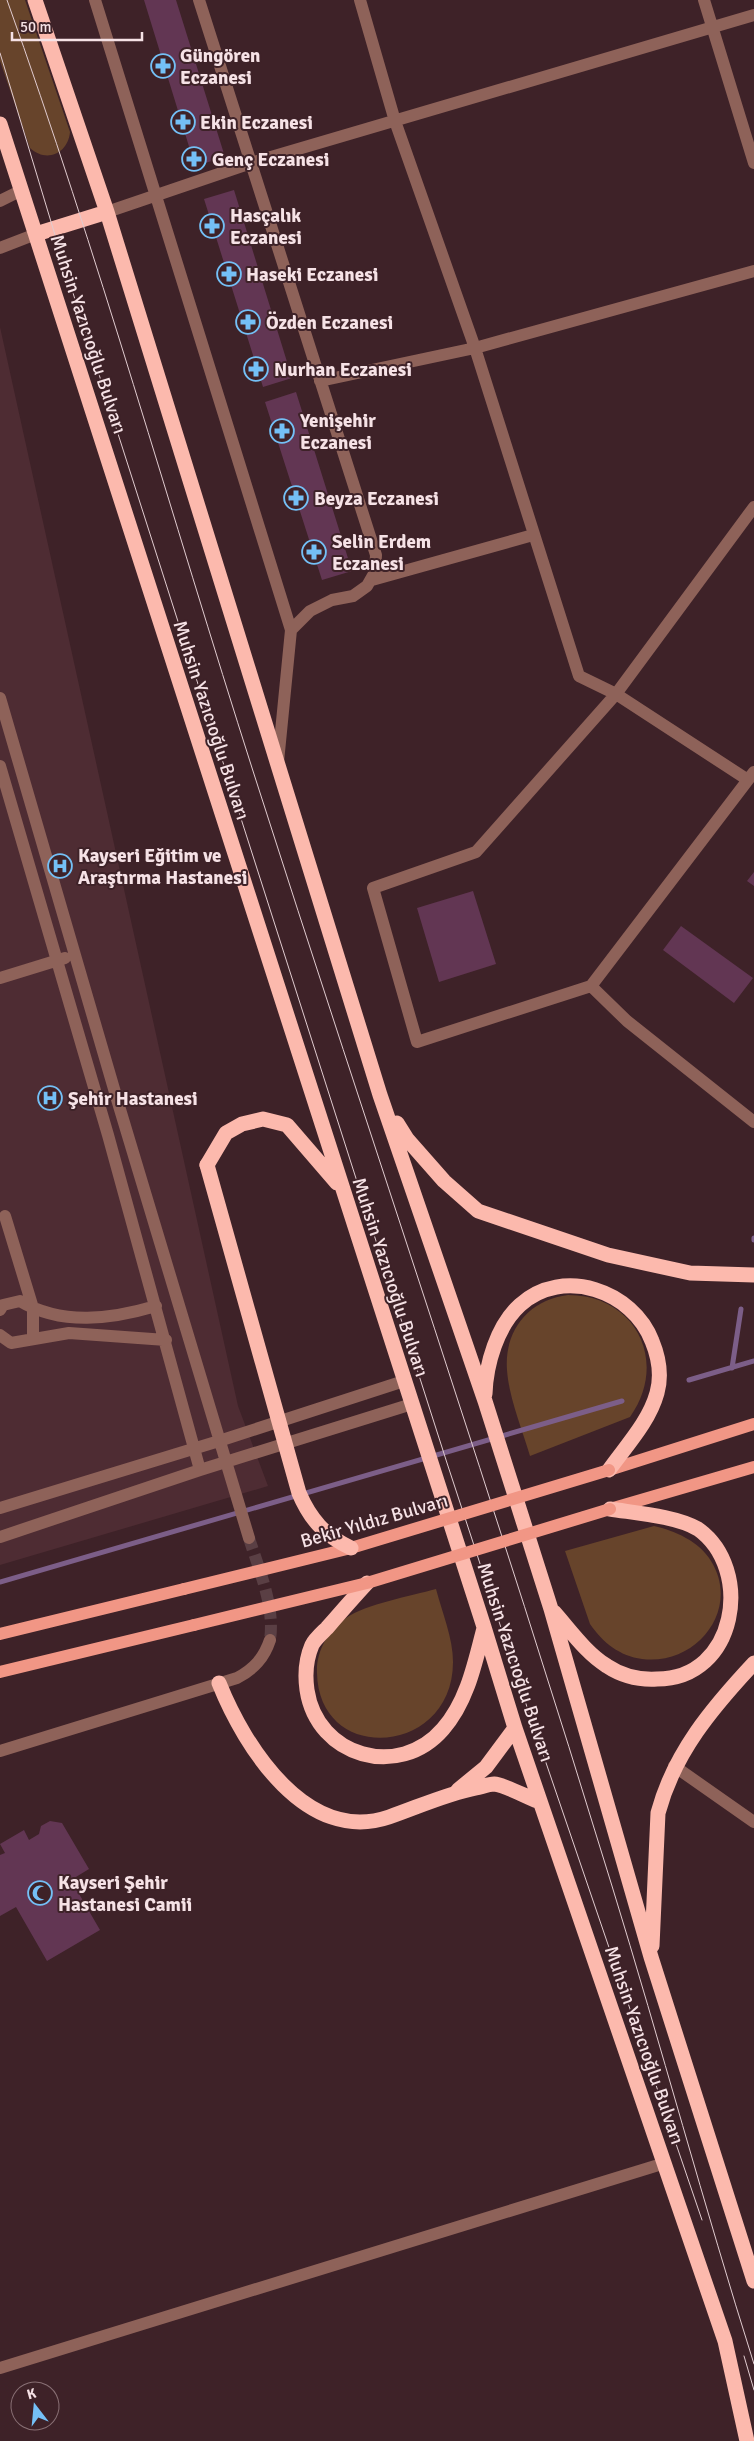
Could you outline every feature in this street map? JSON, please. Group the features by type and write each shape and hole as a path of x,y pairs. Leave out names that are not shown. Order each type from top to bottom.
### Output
{"highway":[{"name":"Muhsin Yazıcıoğlu Bulvarı","path":"35,0 107,212 380,1095 485,1401 551,1609 651,1957 754,2281"},
{"name":"Muhsin Yazıcıoğlu Bulvarı","path":"0,124 515,1728 725,2341 747,2441"},
{"path":"36,234 107,212"},
{"path":"380,1095 406,1139 444,1181 478,1211 608,1256 690,1273 754,1276"},
{"path":"342,1189 287,1125 263,1118 242,1124 226,1134 207,1165 299,1493 304,1506 320,1528 329,1536 351,1548"},
{"path":"485,1401 488,1368 499,1336 513,1312 529,1298 550,1289 574,1286 595,1289 620,1300 638,1315 650,1333 658,1356 660,1378 647,1416 609,1470"},
{"path":"551,1609 596,1658 608,1667 635,1678 663,1680 687,1674 706,1663 728,1635 735,1611 732,1577 725,1556 710,1538 688,1523 610,1509"},
{"path":"367,1583 312,1644 306,1669 308,1695 317,1720 329,1736 352,1751 371,1755 397,1755 420,1748 442,1731 451,1720 470,1680 484,1627"},
{"path":"651,1957 658,1813 664,1792 674,1766 696,1731 725,1694 754,1663"},
{"path":"219,1683 237,1723 261,1759 278,1779 320,1814 352,1823 377,1821 455,1792 494,1784 540,1802"},
{"path":"455,1792 486,1767 515,1728"}],"main road":[{"name":"Bekir Yıldız Bulvarı","path":"0,1634 351,1548 754,1424"},
{"path":"0,1672 367,1583 754,1467"}],"street":[{"path":"95,0 290,630 278,764"},
{"path":"199,0 376,555 375,572 367,586 353,596 332,600 310,611 290,630"},
{"path":"360,0 396,120 475,348 579,676 616,694 751,776 590,986 417,1042 373,888 476,852 616,694 754,507"},
{"path":"704,0 754,163"},
{"path":"107,212 251,163 754,15"},
{"path":"0,201 22,190"},
{"path":"0,248 36,234"},
{"path":"320,381 475,348 754,271"},
{"path":"372,580 534,535"},
{"path":"0,698 74,954 249,1538"},
{"path":"0,766 58,961 166,1340 200,1470"},
{"path":"0,978 58,961 74,954"},
{"path":"590,986 627,1021 754,1122"},
{"path":"4,1216 33,1308 33,1339"},
{"path":"0,1310 3,1305 20,1300 33,1308 71,1318 122,1316 156,1306"},
{"path":"0,1335 11,1343 69,1334 166,1340"},
{"path":"0,1508 219,1441 404,1381"},
{"path":"0,1537 200,1470 412,1404"},
{"path":"0,1751 237,1678 254,1667 266,1650 270,1640"},
{"path":"674,1766 754,1822"},
{"path":"0,2368 665,2163"}],"shaded area":[{"path":"0,0 25,0 70,132 65,146 55,154 43,155 36,153 30,148 0,61"},
{"name":"Kayseri Eğitim ve Araştırma Hastanesi","path":"0,327 238,1406 268,1486 0,1565"},
{"path":"568,1295 592,1298 612,1306 628,1319 639,1335 645,1354 646,1375 641,1396 630,1417 530,1456 508,1381 507,1355 510,1342 522,1319 531,1310 554,1298"},
{"path":"654,1526 686,1538 706,1554 719,1579 721,1598 717,1615 708,1631 696,1644 680,1653 662,1659 642,1659 626,1655 613,1648 606,1643 590,1624 565,1551"},
{"path":"436,1589 449,1634 453,1662 447,1693 432,1716 410,1731 386,1738 361,1735 339,1724 323,1703 317,1673 321,1649 329,1635 340,1623 355,1613"}],"building":[{"path":"144,0 176,0 225,157 195,166"},
{"path":"234,190 292,378 263,387 204,199"},
{"path":"296,392 352,571 322,580 265,402"},
{"path":"754,872 754,886 747,881"},
{"path":"473,891 496,964 439,982 417,908"},
{"path":"681,926 753,978 734,1003 663,950"},
{"name":"Kayseri Şehir Hastanesi Camii","path":"50,1821 62,1823 89,1869 71,1880 100,1930 47,1961 16,1907 0,1916 0,1855 5,1853 0,1844 24,1830 29,1840 39,1834 41,1826"}],"waterway":[{"path":"732,1368 741,1309"},
{"path":"689,1380 754,1361"},
{"path":"0,1582 622,1401"}],"tunnel":[{"path":"249,1538 268,1601 271,1627 270,1640"}],"tram line":[{"path":"7,0 72,191 253,771 569,1746 754,2364"},
{"path":"0,53 65,268 447,1463 528,1710 702,2220"},
{"path":"744,2356 754,2390"}],"place":[{"name":"Güngören Eczanesi","path":"163,66"},
{"name":"Ekin Eczanesi","path":"183,122"},
{"name":"Genç Eczanesi","path":"194,159"},
{"name":"Hasçalık Eczanesi","path":"212,226"},
{"name":"Haseki Eczanesi","path":"229,274"},
{"name":"Özden Eczanesi","path":"248,322"},
{"name":"Nurhan Eczanesi","path":"256,369"},
{"name":"Yenişehir Eczanesi","path":"282,431"},
{"name":"Beyza Eczanesi","path":"296,498"},
{"name":"Selin Erdem Eczanesi","path":"314,552"},
{"name":"Kayseri Eğitim ve Araştırma Hastanesi","path":"60,866"},
{"name":"Şehir Hastanesi","path":"50,1098"},
{"name":"Kayseri Şehir Hastanesi Camii","path":"40,1893"}]}
